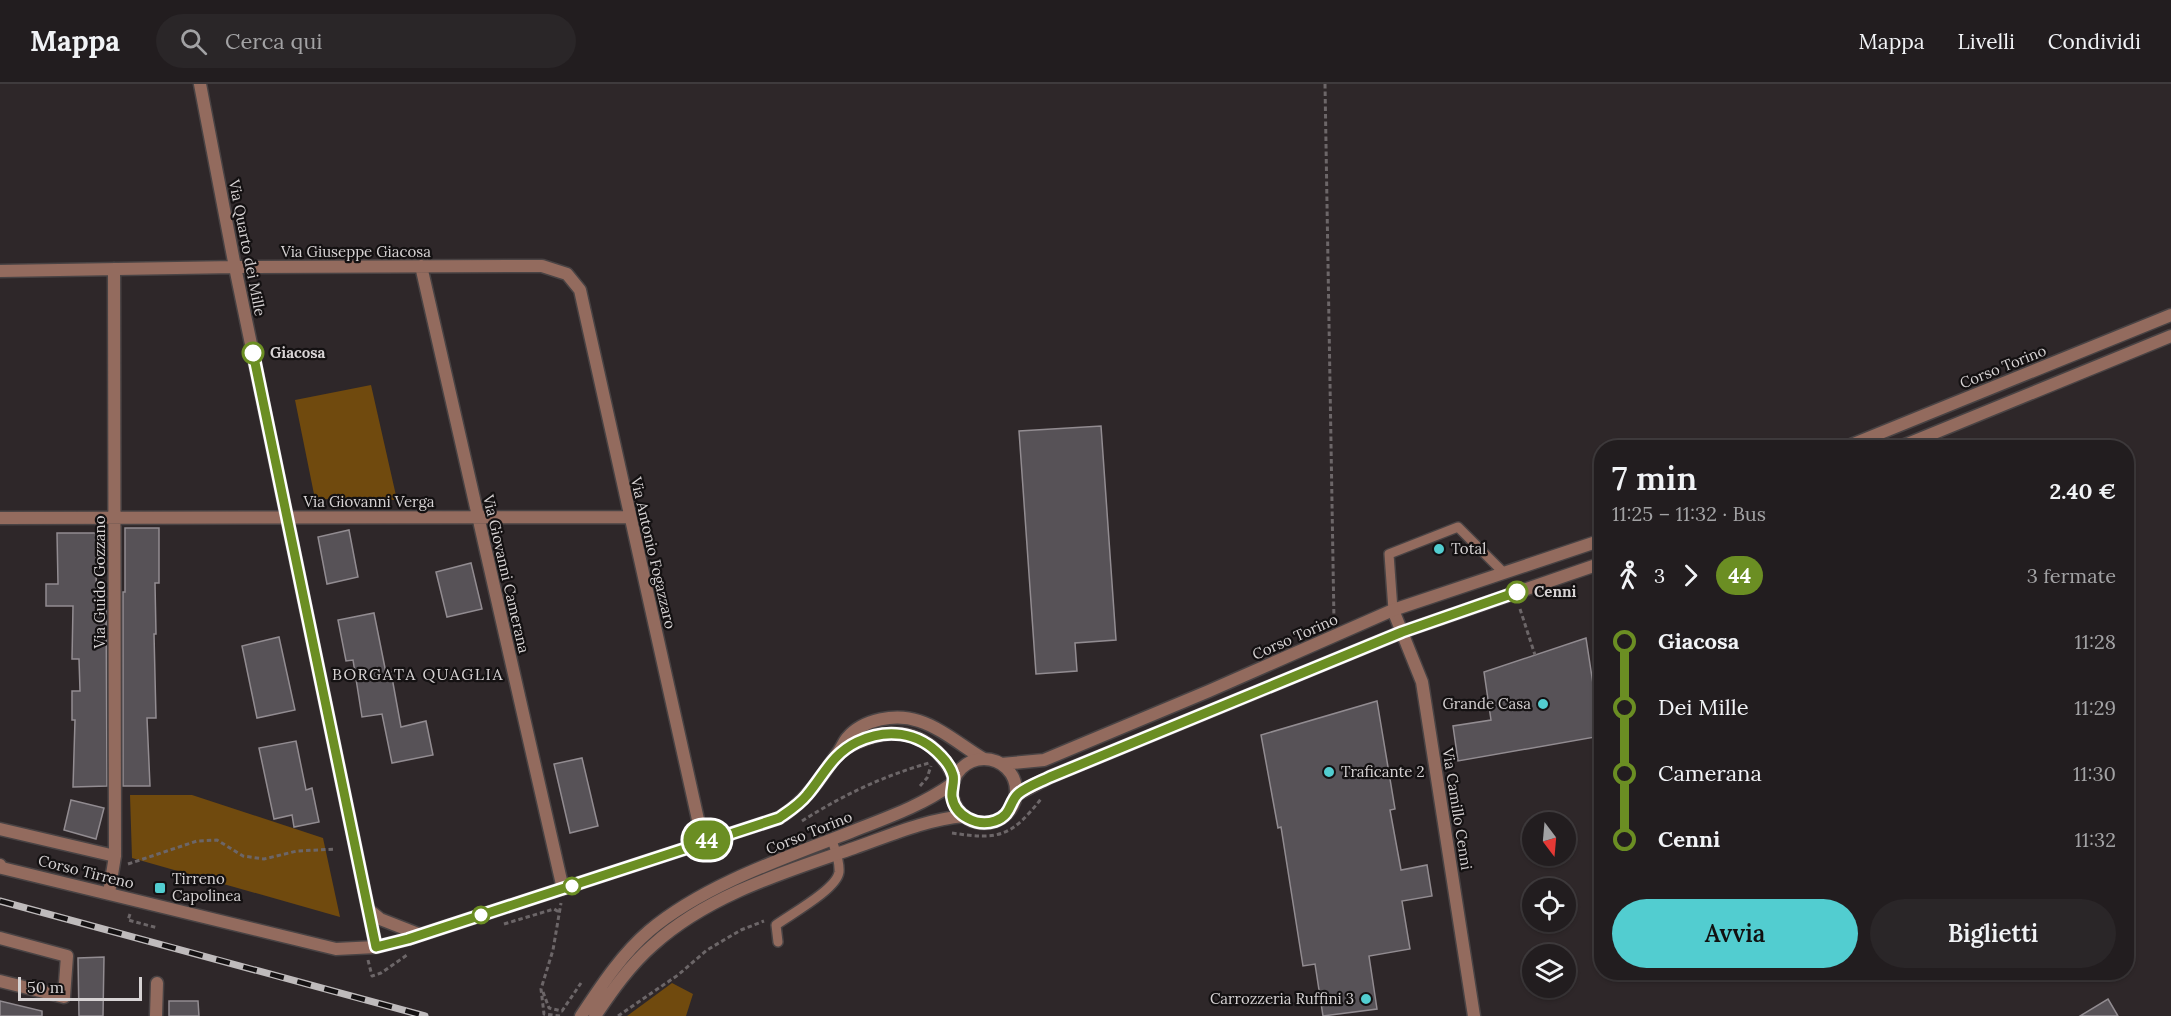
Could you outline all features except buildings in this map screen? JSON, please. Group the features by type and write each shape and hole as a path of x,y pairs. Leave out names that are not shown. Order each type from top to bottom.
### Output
{"street":[{"name":"Via Quarto dei Mille","path":"200,84 235,267 369,910 370,947"},
{"name":"Via Giovanni Camerana","path":"421,266 563,889"},
{"name":"Via Giuseppe Giacosa","path":"0,271 235,267 542,266 567,274"},
{"name":"Via Guido Gozzano","path":"109,893 115,856 114,269"},
{"name":"Via Antonio Fogazzaro","path":"567,274 579,290 703,842"},
{"name":"Corso Torino","path":"1863,440 2171,315"},
{"path":"1917,440 2171,336"},
{"name":"Via Giovanni Verga","path":"0,518 630,517"},
{"name":"Corso Torino","path":"581,1016 632,947 666,918 705,894 748,874 913,808 953,781 961,767 982,758 1001,764 1044,760 1394,610 1594,543"},
{"name":"Corso Torino","path":"595,1016 636,961 652,945 688,918 762,882 917,824 964,816 985,823 996,820 1007,813 1016,795 1050,777 1402,632 1594,566"},
{"name":"Via Camillo Cenni","path":"1394,610 1422,682 1474,1016"},
{"name":"Corso Tirreno","path":"0,865 2,868 336,949 370,947 421,935 779,818 793,810 807,796 846,739 859,728 882,719 899,717 919,721 982,758"},
{"path":"839,752 869,737 900,733 928,744 947,763 953,781 953,801 964,816"},
{"path":"1001,764 1015,781 1016,795"},
{"name":"Corso Tirreno","path":"0,829 115,856"},
{"path":"369,910 380,919 421,935"},
{"path":"0,938 67,956 64,997 0,981"},
{"path":"156,1016 157,983"}],"lane":[{"path":"1394,610 1389,554 1458,527 1504,573"},
{"path":"778,942 776,925 820,896 836,882 839,873 832,840"}],"path":[{"path":"1325,84 1334,636"},
{"path":"1520,609 1535,655"},
{"path":"801,822 836,799 879,779 932,762 927,777 918,789"},
{"path":"128,864 197,841 217,840 243,856 264,859 297,851 336,849"},
{"path":"500,926 554,909 559,912 553,950 541,988 544,1014 560,1016"},
{"path":"618,1016 678,975 707,950 741,930 774,917"},
{"path":"144,924 158,928"},
{"path":"370,947 372,976 381,973 404,956 414,953"},
{"path":"541,988 549,1008 562,1011 581,983"}],"shaded area":[{"path":"371,385 397,500 315,499 295,400"},
{"path":"130,795 192,795 323,838 340,917 132,858"},
{"path":"672,983 693,994 686,1016 627,1016"}],"railway":[{"path":"0,901 425,1016"}],"bus line":[{"name":"44","path":"253,353 376,947 408,939 779,818 793,810 807,796 839,752 869,737 900,733 928,744 947,763 954,777 952,795 959,811 974,821 985,823 996,820 1007,813 1016,795 1050,777 1402,632 1517,592"}],"place":[{"name":"Giacosa","path":"253,353"},
{"name":"Total","path":"1439,549"},
{"name":"Cenni","path":"1517,592"},
{"name":"Grande Casa","path":"1543,704"},
{"name":"Traficante 2","path":"1329,772"},
{"name":"Tirreno Capolinea","path":"160,888"},
{"name":"Carrozzeria Ruffini 3","path":"1366,999"}],"district":[{"name":"BORGATA QUAGLIA","path":"418,674"}]}
